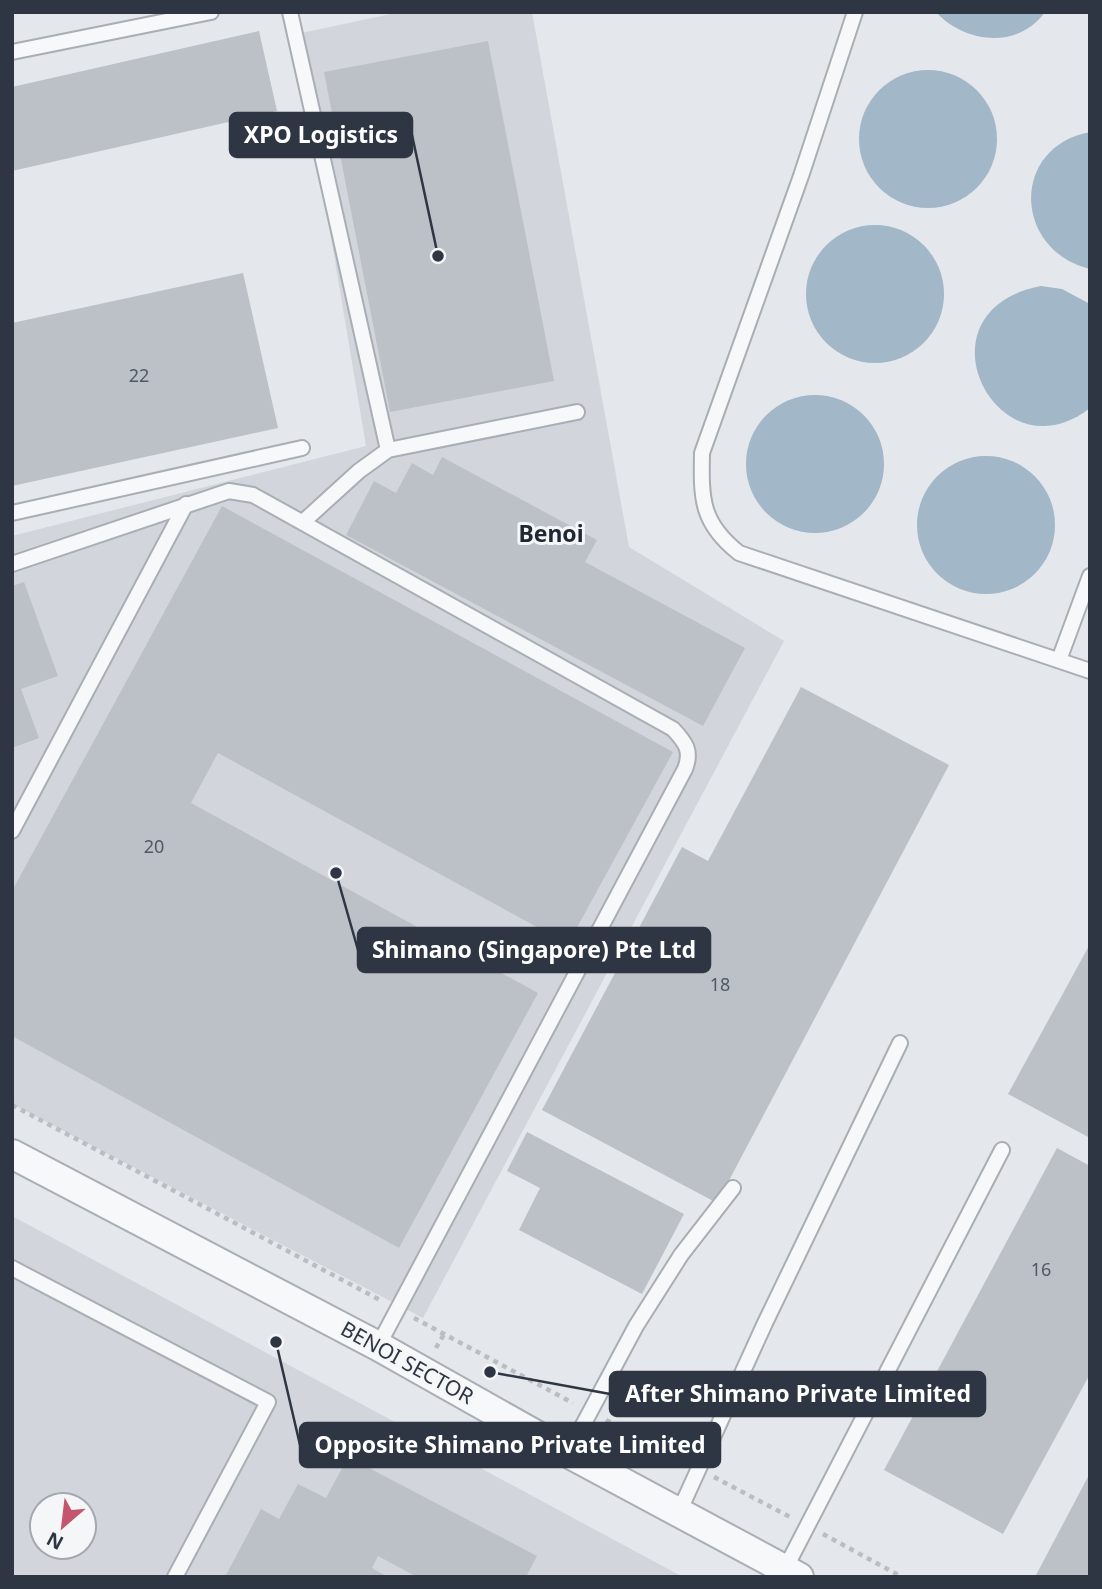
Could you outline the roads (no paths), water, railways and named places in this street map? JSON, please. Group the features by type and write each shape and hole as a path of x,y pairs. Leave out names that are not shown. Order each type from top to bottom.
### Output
{"street":[{"name":"BENOI SECTOR","path":"12,1154 378,1346 568,1453 792,1573"}],"lane":[{"path":"12,52 211,12"},
{"path":"290,12 388,450"},
{"path":"855,12 801,176 702,453 701,494 717,536 739,553 1090,671"},
{"path":"304,521 359,471 388,450 578,412"},
{"path":"12,513 302,448"},
{"path":"12,564 186,503 229,491 253,495 304,521 673,729 685,741 690,756 378,1346"},
{"path":"12,831 186,503"},
{"path":"1059,660 1090,576"},
{"path":"679,1512 900,1043"},
{"path":"792,1573 808,1526 1002,1150"},
{"path":"568,1453 636,1326 681,1255 733,1188"},
{"path":"12,1268 268,1402 175,1577"}],"water":[{"path":"936,12 1045,12 1034,24 1021,32 991,38 961,30"},
{"path":"928,70 955,75 977,90 992,112 997,139 992,166 977,188 955,203 928,208 901,203 879,188 864,166 859,139 864,112 879,90 901,75"},
{"path":"1090,132 1090,269 1065,258 1046,242 1035,221 1031,199 1035,177 1045,157 1064,141"},
{"path":"875,225 902,230 924,245 939,267 944,294 939,321 924,343 902,358 875,363 848,358 826,343 811,321 806,294 811,267 826,245 848,230"},
{"path":"1041,286 1062,289 1090,304 1090,408 1056,425 1025,423 999,408 982,384 975,355 981,326 1002,301"},
{"path":"815,395 842,400 864,415 879,437 884,464 879,491 864,513 842,528 815,533 788,528 766,513 751,491 746,464 751,437 766,415 788,400"},
{"path":"986,456 1013,461 1035,476 1050,498 1055,525 1050,552 1035,574 1013,589 986,594 959,589 937,574 922,552 917,525 922,498 937,476 959,461"}],"place":[{"name":"XPO Logistics","path":"438,256"},
{"name":"Shimano (Singapore) Pte Ltd","path":"336,873"},
{"name":"Opposite Shimano Private Limited","path":"276,1342"},
{"name":"After Shimano Private Limited","path":"490,1372"}],"district":[{"name":"Benoi","path":"551,534"}]}
